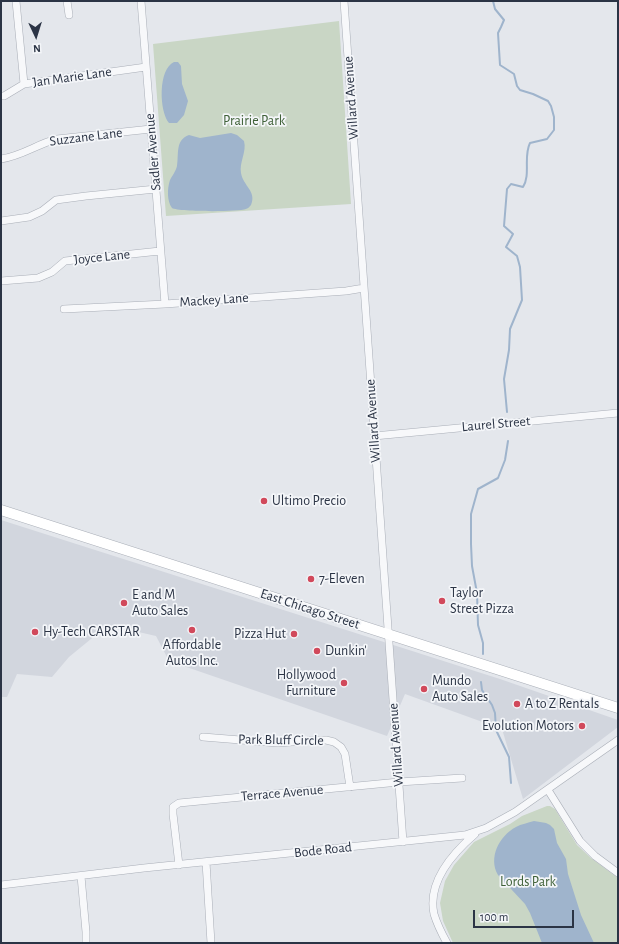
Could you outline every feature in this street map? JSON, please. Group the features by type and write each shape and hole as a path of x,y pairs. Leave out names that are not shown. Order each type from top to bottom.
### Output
{"main road":[{"name":"East Chicago Street","path":"1,510 618,708"}],"street":[{"path":"16,1 24,84"},
{"path":"68,1 69,15"},
{"name":"Sadler Avenue","path":"141,1 165,304"},
{"name":"Willard Avenue","path":"344,1 403,842"},
{"name":"Jan Marie Lane","path":"1,96 4,96 24,84 146,67"},
{"name":"Suzzane Lane","path":"1,159 12,157 44,142 58,139 151,129"},
{"path":"1,221 29,217 42,211 56,200 156,189"},
{"name":"Joyce Lane","path":"1,281 38,278 52,272 65,261 160,252"},
{"name":"Mackey Lane","path":"64,309 165,304 346,291 364,288"},
{"name":"Laurel Street","path":"374,436 463,426 618,413"},
{"name":"Park Bluff Circle","path":"203,737 278,743 318,740 334,742 341,747 345,754 350,787"},
{"name":"Bode Road","path":"1,885 206,862 454,837 476,832 501,821 548,790 618,740"},
{"name":"Terrace Avenue","path":"179,865 173,814 174,806 184,802 399,782 462,778"},
{"path":"548,790 580,841 595,856 618,873"},
{"path":"446,943 434,913 436,886 446,865 458,849 476,832"},
{"path":"206,862 212,943"},
{"path":"81,876 86,943"}],"shaded area":[{"path":"1,520 500,679 618,720 618,727 523,799 502,729 405,694 387,736 169,661 156,636 108,625 69,657 52,677 17,674 7,697 1,697"}],"green space":[{"name":"Prairie Park","path":"339,21 351,204 166,216 153,44"},
{"name":"Lords Park","path":"547,806 555,809 577,845 591,858 618,878 618,943 453,943 443,921 440,903 445,881 454,865 474,842 510,824 522,816"}],"water":[{"path":"174,62 178,62 181,66 182,84 188,101 184,115 177,123 169,123 163,109 162,91 165,73 169,66"},
{"path":"231,133 237,135 244,141 245,149 241,165 241,173 244,182 251,192 251,205 246,209 232,211 196,211 172,208 168,198 168,187 175,172 178,161 178,148 182,140 189,135 200,138"},
{"path":"534,821 546,823 554,829 557,843 566,859 568,874 581,915 594,943 542,943 525,904 498,875 494,862 500,842 516,827"}],"waterway":[{"path":"493,1 495,9 504,20 498,33 500,65 514,74 517,86 520,90 548,101 554,117 554,130 547,139 530,143 527,154 526,177 523,187 511,184 507,189 504,226 513,234 506,247 517,256 520,267 522,300 510,329 509,350 504,379 507,412"},
{"path":"483,654 483,643 478,625 477,593 472,566 471,514 478,489 498,478 505,460 508,441"},
{"path":"481,682 482,690 492,705 495,713 496,730 509,757 511,783"}],"place":[{"name":"Ultimo Precio","path":"264,501"},
{"name":"7-Eleven","path":"311,579"},
{"name":"Taylor Street Pizza","path":"442,601"},
{"name":"E and M Auto Sales","path":"124,603"},
{"name":"Affordable Autos Inc.","path":"192,630"},
{"name":"Hy-Tech CARSTAR","path":"35,632"},
{"name":"Pizza Hut","path":"294,634"},
{"name":"Dunkin'","path":"317,651"},
{"name":"Hollywood Furniture","path":"344,683"},
{"name":"Mundo Auto Sales","path":"424,689"},
{"name":"A to Z Rentals","path":"517,704"},
{"name":"Evolution Motors","path":"582,726"}]}
